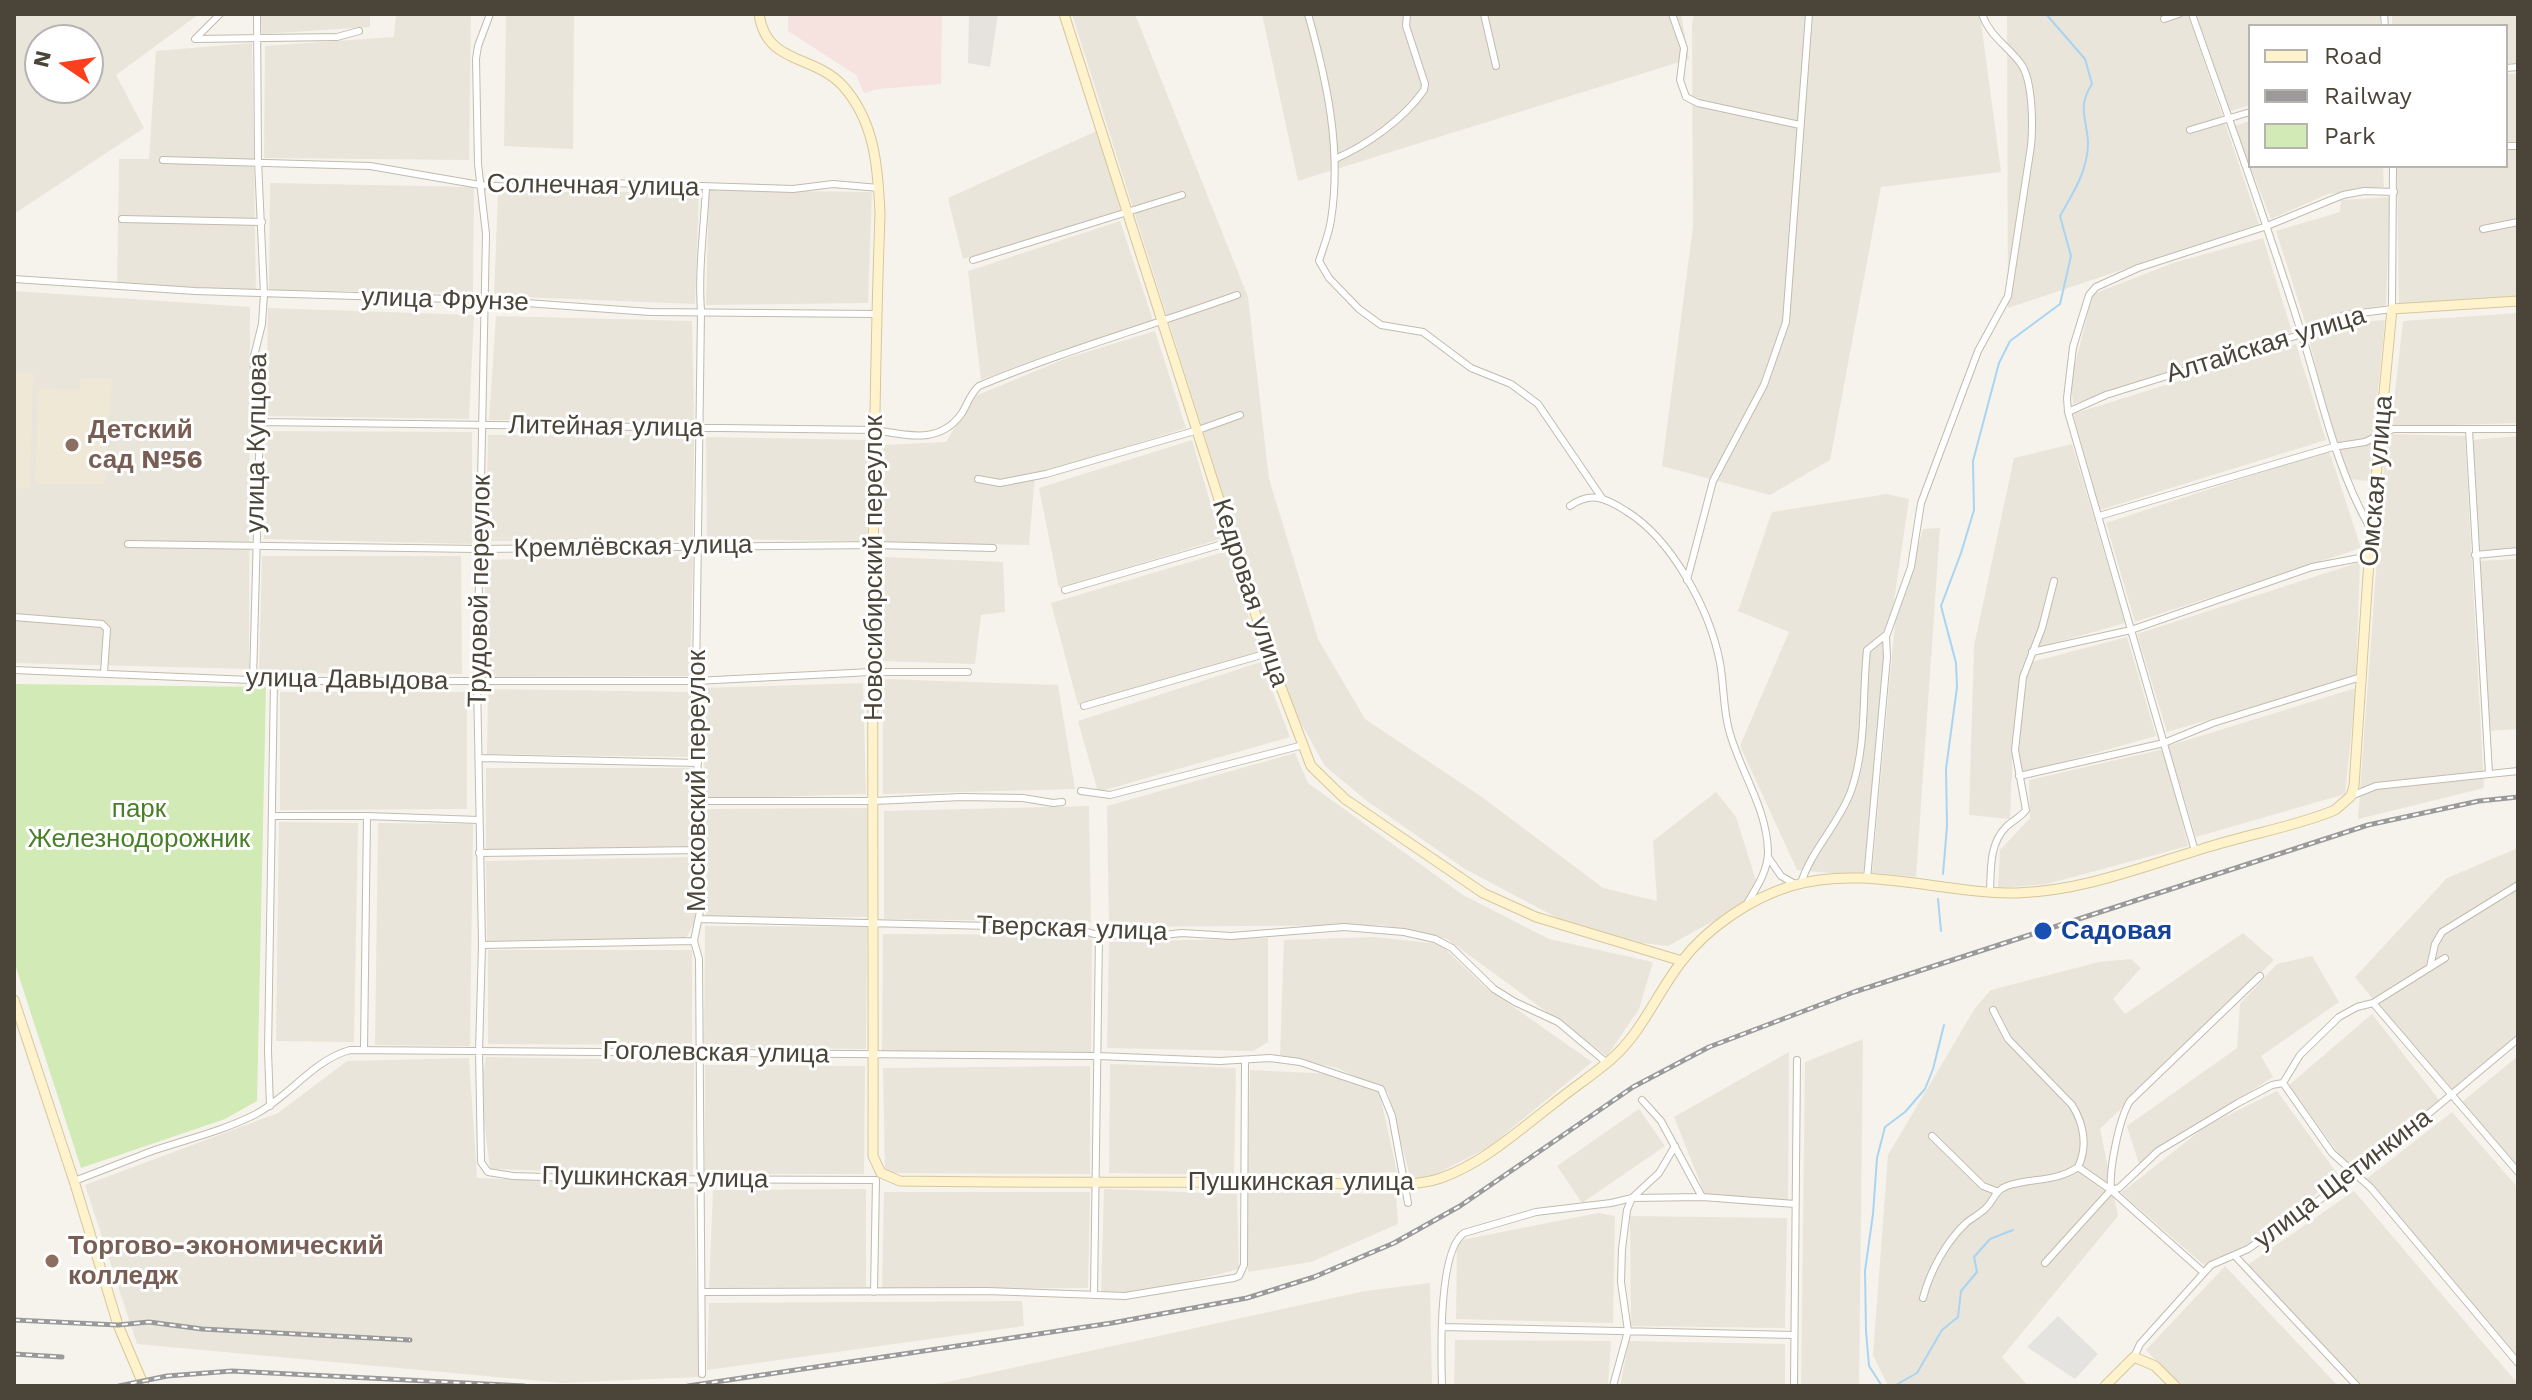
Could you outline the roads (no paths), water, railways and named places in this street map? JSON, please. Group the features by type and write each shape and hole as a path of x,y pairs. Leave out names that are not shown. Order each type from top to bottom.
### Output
{"street":[{"path":"220,14 195,39 337,37 359,31"},
{"name":"улица Купцова","path":"253,680 260,422 253,360 262,324 264,294 258,161 257,14"},
{"name":"Трудовой переулок","path":"485,1170 481,1162 479,1052 482,945 477,681 486,234 478,164 476,59 490,14"},
{"name":"Новосибирский переулок","path":"759,14 763,32 774,47 826,72 851,96 871,133 879,188 871,672 874,801 873,1156 878,1176 874,1292"},
{"name":"Кедровая улица","path":"1064,14 1268,653 1311,766 1345,799 1483,893 1536,917 1682,961"},
{"path":"1308,14 1333,118 1335,159 1331,221 1319,261 1329,278 1359,309 1381,325 1423,332 1471,368 1511,384 1538,404 1602,498"},
{"path":"1335,159 1355,151 1419,98 1425,84 1406,26 1407,14"},
{"path":"1484,14 1496,66"},
{"path":"1672,14 1684,48 1680,80 1686,97 1708,106 1800,125"},
{"path":"1687,580 1713,481 1764,385 1786,322 1809,14"},
{"path":"1867,879 1887,657 1886,637 1911,567 1921,503 1975,359 2003,307 2011,285 2031,146 2030,99 2025,71 1992,35 1982,14"},
{"path":"2164,19 2179,14"},
{"path":"2192,14 2267,226 2302,334 2333,447 2371,530"},
{"path":"2190,130 2248,113"},
{"name":"Солнечная улица","path":"163,160 370,166 480,185 541,188 611,183 802,189 833,184 879,188"},
{"name":"Омская улица","path":"2351,796 2392,309 2393,168"},
{"name":"Московский переулок","path":"702,1374 699,959 694,941 699,919 700,801 696,681 701,311 698,276 704,241 706,187"},
{"path":"2195,851 2068,412 2073,347 2092,290 2138,268 2267,226 2352,193 2394,192"},
{"path":"973,260 1182,195"},
{"path":"122,219 262,222"},
{"path":"2483,229 2518,222"},
{"name":"улица Фрунзе","path":"14,279 264,294 485,300 650,312 876,314"},
{"path":"1161,322 1237,295"},
{"name":"Алтайская улица","path":"2068,412 2106,395 2302,334 2345,315 2518,301"},
{"name":"Литейная улица","path":"260,422 875,430 925,437 948,427 962,413 971,394 979,386 1070,350 1161,322"},
{"path":"978,479 1000,483 1034,477 1240,415"},
{"path":"2099,516 2333,447 2365,442 2393,429 2518,429"},
{"path":"2469,430 2489,773"},
{"path":"1570,506 1587,497 1602,498 1635,516 1656,534 1687,580 1717,650 1728,727 1762,812 1768,840 1768,857 1760,881 1745,908"},
{"path":"1065,590 1233,541"},
{"name":"Кремлёвская улица","path":"128,544 478,549 874,545 993,548"},
{"path":"2475,555 2518,551"},
{"path":"2032,652 2131,630 2312,567 2370,556"},
{"path":"1990,892 1991,864 1997,840 2026,810 2015,750 2023,677 2042,628 2054,581"},
{"path":"14,617 102,624 107,629 104,673"},
{"path":"1768,857 1781,876 1798,884 1850,793 1863,719 1867,650 1886,637"},
{"path":"1084,706 1268,653"},
{"name":"улица Давыдова","path":"14,670 274,681 696,681 871,672 968,672"},
{"path":"2019,776 2164,743 2213,723 2363,677"},
{"path":"270,1106 268,1051 274,681"},
{"path":"1081,791 1110,795 1303,745"},
{"path":"480,758 698,763"},
{"path":"2351,796 2376,786 2518,771"},
{"name":"Пушкинская улица","path":"485,1170 492,1174 513,1176 702,1180 878,1176 900,1181 1403,1185 1433,1180 1476,1161 1607,1063 1639,1028 1682,961 1719,926 1768,894 1798,884 1867,879 1990,892 2055,889 2139,870 2331,813 2351,796"},
{"path":"700,801 874,801 961,797 1062,802"},
{"path":"273,816 479,820"},
{"path":"364,1049 367,816"},
{"path":"479,853 699,850"},
{"path":"2430,967 2435,944 2442,932 2518,885"},
{"name":"Тверская улица","path":"699,919 1075,928 1099,934 1144,937 1174,933 1231,936 1344,927 1404,932 1442,941 1494,989 1558,1022 1607,1063"},
{"path":"1094,1295 1099,934"},
{"path":"482,945 694,941"},
{"path":"2045,1263 2111,1190 2119,1188 2158,1151 2238,1103 2272,1085 2283,1083 2300,1055 2339,1017 2373,1003 2445,958"},
{"path":"2111,1190 2110,1179 2118,1141 2130,1101 2260,976"},
{"path":"14,1000 118,1325 144,1386"},
{"path":"2373,1003 2518,1172"},
{"path":"1993,1010 2008,1039 2079,1116 2084,1139 2078,1167"},
{"name":"улица Щетинкина","path":"2105,1386 2134,1357 2140,1344 2203,1272 2216,1262 2248,1249 2354,1176 2518,1039"},
{"name":"Гоголевская улица","path":"74,1181 223,1128 270,1106 336,1055 364,1049 1270,1058 1300,1062 1376,1087 1384,1093 1397,1138 1403,1185"},
{"path":"703,1292 987,1291 1133,1296 1234,1278 1244,1265 1245,1060"},
{"path":"1794,1386 1797,1060"},
{"path":"2283,1083 2332,1153 2354,1176 2371,1188 2518,1363"},
{"path":"1642,1100 1661,1121 1702,1197"},
{"path":"1932,1136 1983,1186 1996,1191"},
{"path":"1613,1386 1628,1331 1621,1282 1625,1220 1632,1198 1659,1173 1675,1146"},
{"path":"2078,1167 2111,1190 2203,1272"},
{"path":"1923,1298 1928,1278 1937,1262 1962,1228 1986,1208 1996,1191 2010,1185 2054,1178 2078,1167"},
{"path":"1403,1185 1408,1203"},
{"path":"1442,1386 1448,1258 1455,1240 1464,1233 1536,1212 1632,1198 1702,1197 1795,1204"},
{"path":"2235,1256 2357,1386"},
{"path":"1443,1327 1794,1335"},
{"path":"2134,1357 2155,1366 2175,1386"}],"waterway":[{"path":"1943,874 1947,826 1946,769 1957,687 1956,663 1941,606 1974,510 1973,461 1999,363 2010,341 2060,304 2071,256 2060,216 2078,182 2087,155 2084,107 2092,84 2085,59 2046,14"},
{"path":"1938,899 1941,931"},
{"path":"1882,1386 1869,1366 1866,1331 1865,1271 1877,1158 1885,1127 1905,1112 1925,1089 1944,1025"},
{"path":"1894,1386 1917,1373 1942,1330 1958,1317 1961,1291 1977,1272 1974,1257 1990,1239 2013,1230"}],"railway":[{"path":"688,1386 1112,1323 1247,1298 1314,1277 1394,1243 1460,1206 1633,1087 1709,1047 1854,992 2368,825 2479,801 2518,797"},
{"path":"14,1320 118,1325 149,1322 202,1329 410,1340"},
{"path":"14,1354 62,1357"},
{"path":"119,1386 167,1376 232,1371 524,1386"}],"place":[{"name":"Детский сад №56","path":"72,445"},
{"name":"Садовая","path":"2043,931"},
{"name":"Торгово-экономический колледж","path":"52,1261"}],"park label":[{"name":"парк Железнодорожник","path":"139,824"}]}
